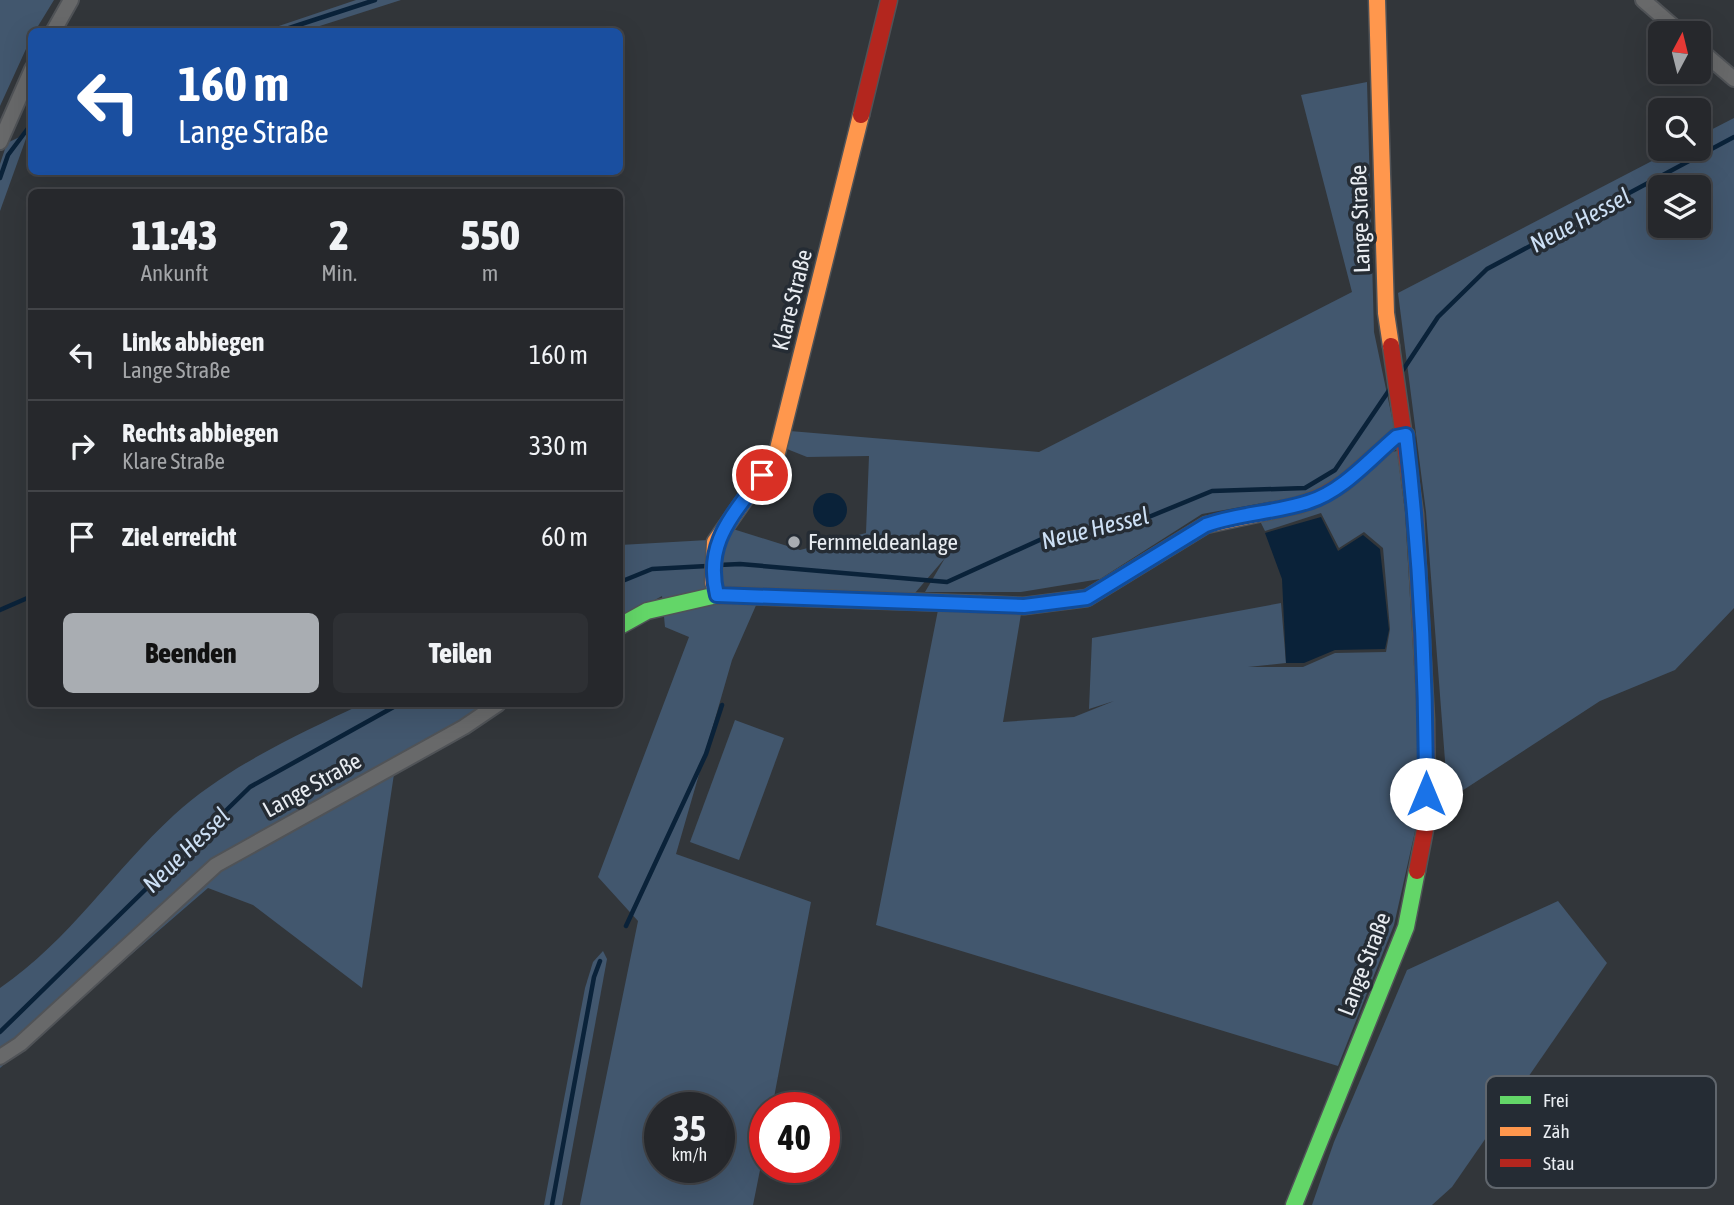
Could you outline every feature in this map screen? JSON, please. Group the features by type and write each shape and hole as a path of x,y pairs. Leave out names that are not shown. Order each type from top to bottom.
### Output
{"street":[{"path":"55,28 71,0"},
{"name":"Klare Straße","path":"715,589 715,542 777,453 889,0"},
{"name":"Lange Straße","path":"1294,1205 1406,927 1427,819 1425,693 1415,514 1406,435 1386,313 1377,0"},
{"path":"1646,1 1668,21"},
{"path":"1712,60 1734,79"},
{"path":"0,142 28,78"},
{"path":"623,624 646,611 715,589 1024,606 1087,598 1206,525 1226,518 1308,502 1331,492 1396,437 1406,435"},
{"name":"Lange Straße","path":"0,1057 20,1044 216,865 464,727 494,707"}],"shaded area":[{"path":"0,0 54,0 37,28 28,28 28,45 0,106"},
{"path":"356,0 401,0 313,28 273,28"},
{"path":"1367,82 1374,332 1394,427 1331,484 1307,495 1202,514 1100,579 1021,592 925,592 945,558 915,593 761,594 732,660 676,854 811,902 775,1092 749,1092 749,1183 757,1183 753,1205 580,1205 638,921 598,877 689,637 665,627 662,596 623,617 623,545 708,540 733,529 800,550 866,533 869,456 807,457 787,449 790,431 1039,452 1352,292 1301,95"},
{"path":"1734,118 1734,608 1675,670 1600,701 1448,800 1426,512 1398,293 1652,161 1711,161 1711,130"},
{"path":"28,133 0,211 0,164 7,143"},
{"path":"1397,451 1405,512 1417,718 1418,818 1394,925 1338,1066 876,925 938,610 1021,614 1003,722 1074,717 1114,701 1089,709 1092,638 1281,603 1286,663 1248,667 1303,667 1335,653 1386,652 1390,629 1383,548 1364,532 1339,548 1321,513 1265,531 1258,517 1308,507 1386,453"},
{"path":"830,493 842,498 847,510 842,522 830,527 818,522 813,510 818,498"},
{"path":"1321,517 1338,551 1363,535 1380,549 1389,630 1385,649 1335,650 1304,663 1286,663 1282,579 1265,533"},
{"path":"356,707 480,707 394,774 362,988 253,905 208,888 0,1068 0,988 48,949 152,837 195,797 240,767"},
{"path":"735,720 784,738 739,860 690,842"},
{"path":"1558,901 1607,963 1529,1076 1486,1076 1486,1138 1452,1187 1432,1205 1312,1205 1334,1142 1407,970"},
{"path":"603,951 607,959 562,1205 544,1205 585,988 593,962"}],"waterway":[{"path":"289,28 375,0"},
{"path":"0,178 8,155 28,128"},
{"name":"Neue Hessel","path":"1403,370 1438,317 1487,269 1734,137"},
{"name":"Neue Hessel","path":"719,565 740,564 947,582 1055,533 1139,521 1212,491 1305,488 1335,470 1392,386"},
{"name":"Neue Hessel","path":"623,581 652,569 707,566"},
{"path":"0,610 28,598"},
{"path":"626,926 706,754 722,705"},
{"name":"Neue Hessel","path":"0,1032 250,787 394,707"},
{"path":"552,1205 594,977 600,961"}],"traffic: fast":[{"path":"623,624 647,611 717,595 980,604"},
{"path":"1294,1205 1406,927 1417,871"}],"traffic: slow":[{"path":"1377,0 1386,313 1391,346"},
{"path":"717,595 713,582 715,542 777,453 861,115"},
{"path":"980,604 1024,606 1087,598 1206,525 1299,505"}],"traffic: jam":[{"path":"861,115 889,0"},
{"path":"1391,346 1415,514 1426,720 1427,819 1417,871"},
{"path":"1299,505 1344,483 1396,437 1406,435"}],"place":[{"name":"Fernmeldeanlage","path":"794,542"}],"route":[{"path":"762,475 715,542 713,582 717,595 881,603 1024,606 1087,598 1206,525 1226,518 1308,502 1331,492 1396,437 1406,435 1415,514 1426,720 1426,794"}]}
